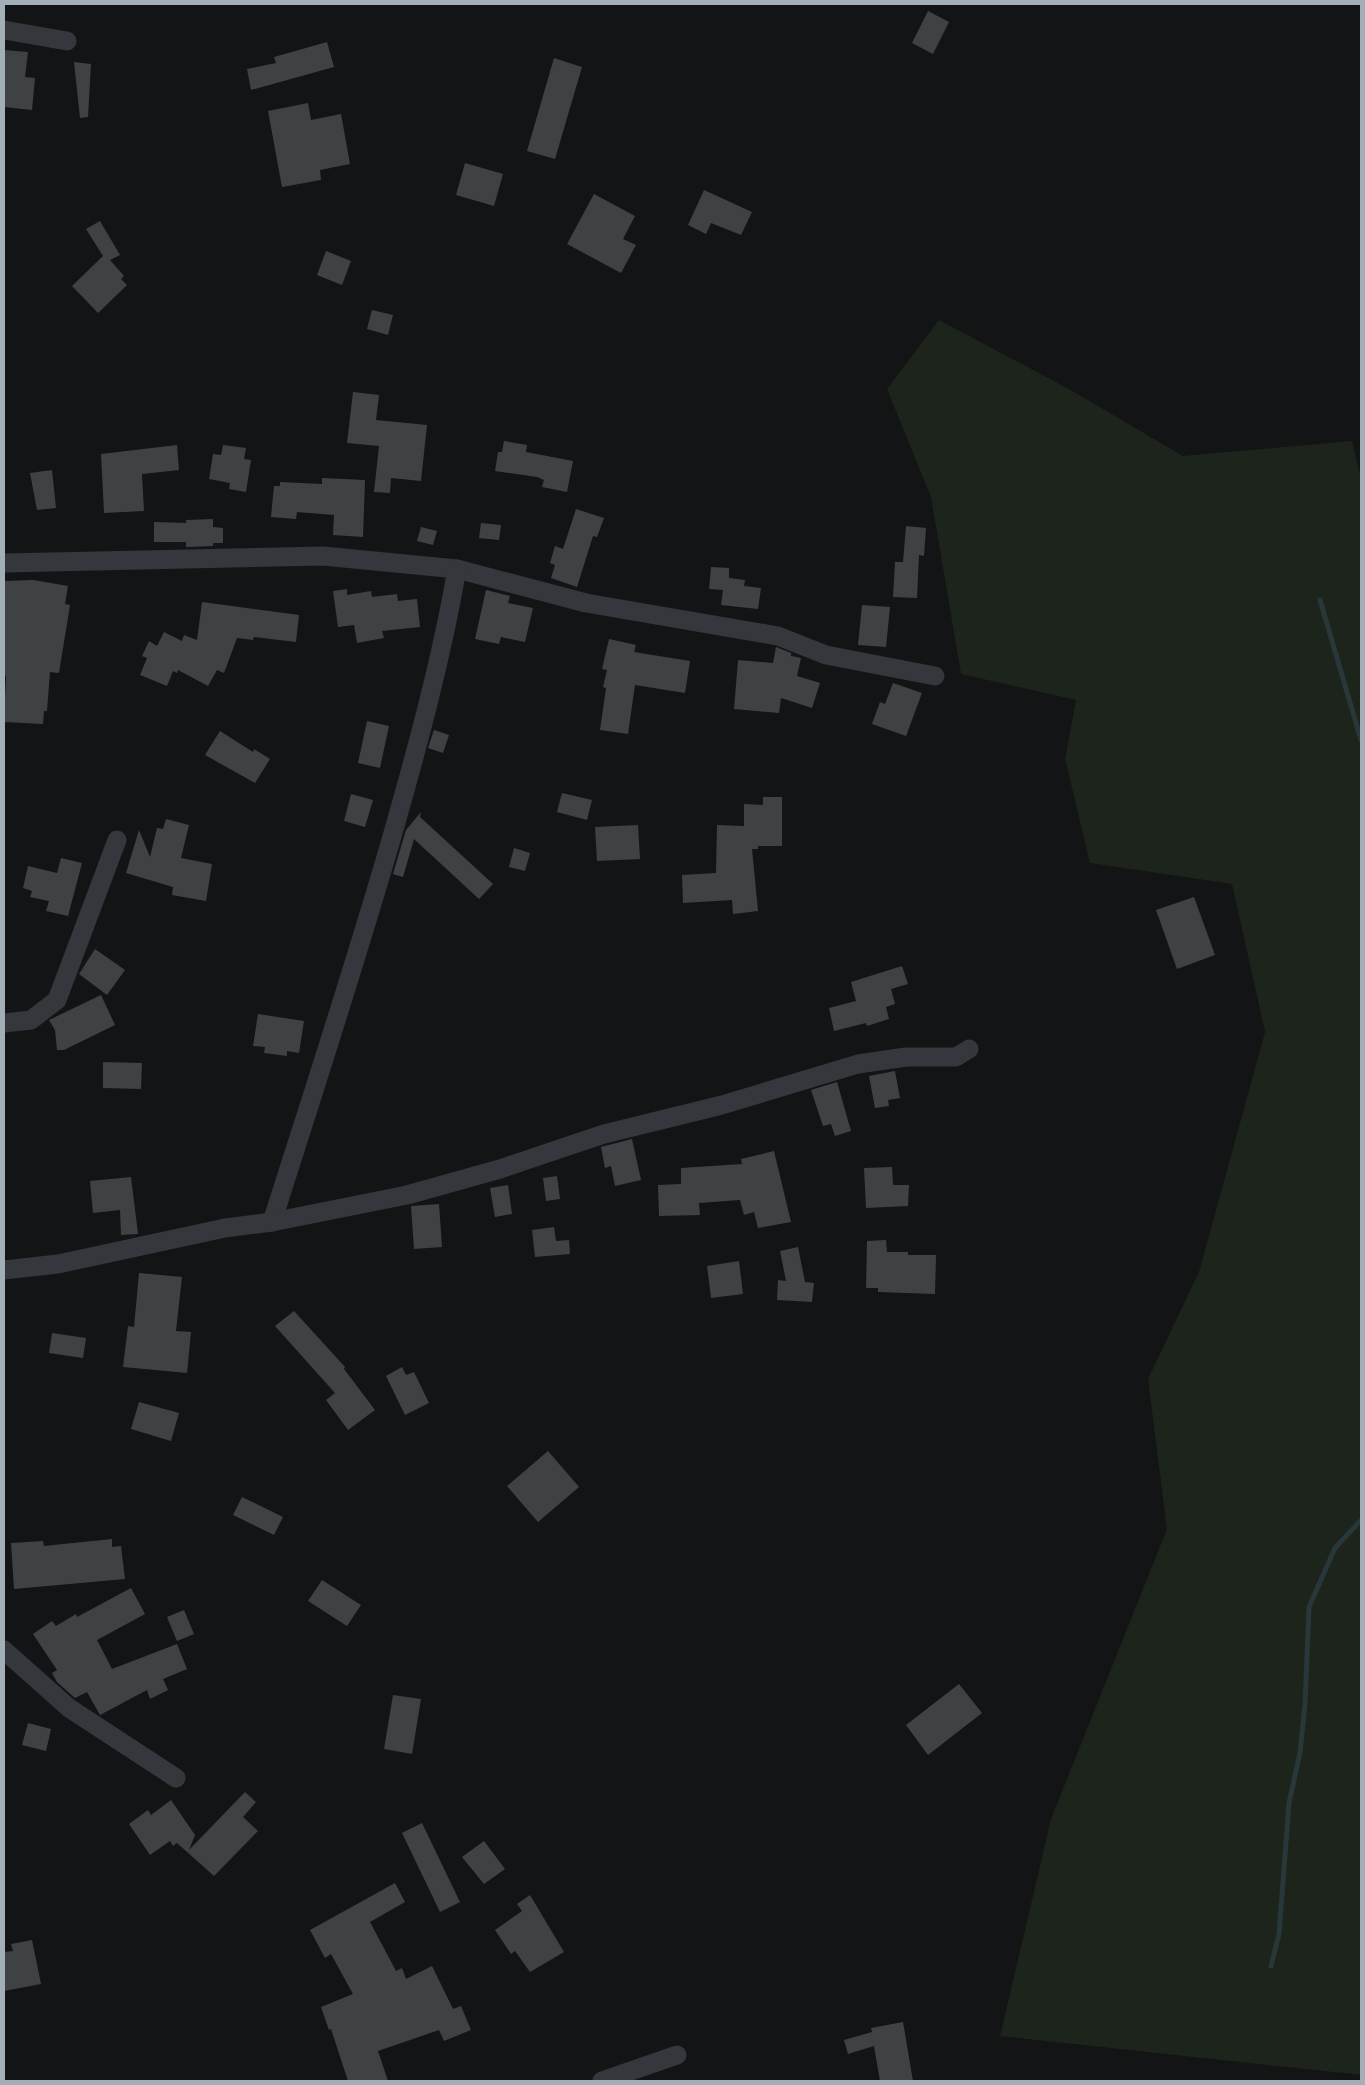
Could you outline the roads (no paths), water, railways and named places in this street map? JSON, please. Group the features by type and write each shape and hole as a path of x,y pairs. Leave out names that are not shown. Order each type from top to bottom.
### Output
{"street":[{"path":"4,30 67,40"},
{"path":"4,563 322,556 457,569 586,603 778,636 826,655 936,676"},
{"path":"272,1222 363,937 410,772 448,624 457,569"},
{"path":"4,1023 30,1020 57,1000 117,840"},
{"path":"4,1270 58,1264 225,1228 272,1222 407,1195 500,1169 604,1134 722,1105 858,1064 906,1057 956,1057 970,1049"},
{"path":"4,1650 69,1708 176,1778"},
{"path":"602,2081 677,2055"}],"waterway":[{"path":"1320,600 1361,740"},
{"path":"1271,1966 1279,1934 1289,1803 1300,1753 1305,1704 1309,1607 1335,1548 1361,1520"}]}
